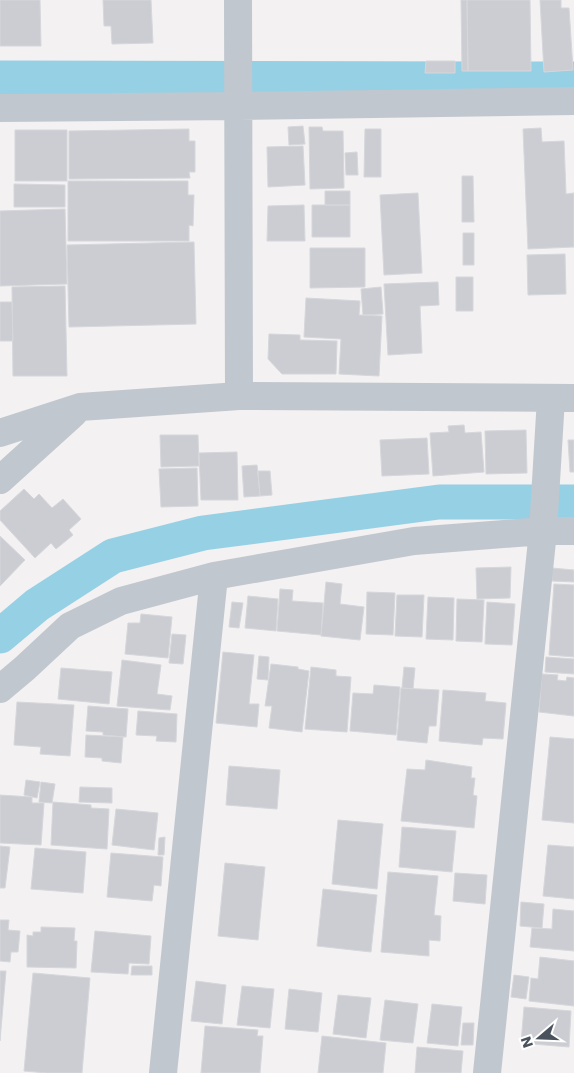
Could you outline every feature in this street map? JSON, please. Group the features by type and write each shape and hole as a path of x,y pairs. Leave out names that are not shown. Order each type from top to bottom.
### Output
{"street":[{"path":"238,0 239,396"},
{"path":"0,108 574,101"},
{"path":"0,433 80,407 239,396 563,398 543,531 487,1073"},
{"path":"0,480 80,407"},
{"path":"0,688 25,668 70,626 121,601 214,576 414,541 543,531 574,531"},
{"path":"163,1073 214,576"}],"building":[{"path":"0,0 40,0 41,46 0,46"},
{"path":"103,0 151,0 153,43 112,44 111,26 104,26"},
{"path":"461,0 467,0 468,71 462,71"},
{"path":"467,0 530,0 531,71 468,71"},
{"path":"540,0 561,0 561,8 569,8 573,70 544,72"},
{"path":"426,61 455,61 455,73 425,73"},
{"path":"303,126 305,144 289,145 288,127"},
{"path":"309,127 322,127 323,131 343,131 344,188 310,189"},
{"path":"541,128 542,142 564,141 566,194 574,193 574,247 528,249 523,129"},
{"path":"189,129 189,141 195,141 195,172 189,172 190,178 69,179 69,131"},
{"path":"365,129 381,129 381,177 364,177"},
{"path":"15,130 67,130 67,181 15,181"},
{"path":"303,146 305,185 268,187 267,147"},
{"path":"357,152 358,175 346,175 345,153"},
{"path":"462,176 473,176 474,222 462,222"},
{"path":"68,181 188,181 188,195 194,195 193,226 189,225 189,241 68,241"},
{"path":"14,184 65,185 65,207 14,207"},
{"path":"325,191 350,191 350,205 325,205"},
{"path":"418,193 422,273 384,275 380,195"},
{"path":"304,205 305,241 267,241 268,206"},
{"path":"312,205 350,205 350,237 312,237"},
{"path":"65,209 67,284 0,286 0,211"},
{"path":"463,233 474,233 474,265 463,265"},
{"path":"194,242 196,324 69,327 67,245"},
{"path":"310,248 365,248 365,287 310,288"},
{"path":"565,254 566,294 528,295 527,255"},
{"path":"456,277 473,277 473,311 456,311"},
{"path":"438,282 439,305 420,306 422,353 388,355 384,284"},
{"path":"65,286 67,376 13,376 12,287"},
{"path":"381,287 383,314 363,315 361,289"},
{"path":"306,298 360,301 359,315 382,316 379,376 339,374 341,339 304,337"},
{"path":"0,302 12,302 13,341 0,341"},
{"path":"269,334 300,335 300,340 337,341 336,374 282,374 268,359"},
{"path":"464,425 465,433 481,432 484,472 433,476 430,433 449,432 448,426"},
{"path":"526,430 527,473 486,474 485,431"},
{"path":"160,435 198,435 199,466 161,467"},
{"path":"427,438 429,474 382,476 380,440"},
{"path":"568,440 574,440 574,472 570,472"},
{"path":"237,452 238,500 201,500 199,453"},
{"path":"257,465 260,496 244,497 242,466"},
{"path":"197,468 198,506 161,507 159,469"},
{"path":"258,471 270,471 272,495 260,496"},
{"path":"24,489 34,499 39,494 52,508 63,499 81,519 69,530 73,535 56,549 51,543 35,558 0,520 0,511"},
{"path":"0,536 25,560 0,586"},
{"path":"511,567 510,598 477,599 476,568"},
{"path":"552,568 574,570 574,582 552,581"},
{"path":"326,582 342,584 340,604 364,607 360,640 321,636"},
{"path":"554,584 574,585 574,657 549,655"},
{"path":"280,589 293,590 292,601 323,603 321,635 277,631"},
{"path":"367,592 395,593 393,635 366,634"},
{"path":"397,595 424,595 422,637 395,636"},
{"path":"248,596 278,599 276,631 245,628"},
{"path":"428,597 454,598 453,640 426,639"},
{"path":"457,599 484,600 482,642 456,641"},
{"path":"232,602 243,603 239,628 229,627"},
{"path":"487,602 515,604 512,645 485,644"},
{"path":"141,614 172,617 168,658 125,654 128,623 140,623"},
{"path":"172,634 186,635 183,664 169,663"},
{"path":"223,652 254,655 249,704 259,704 257,727 216,723"},
{"path":"259,656 269,657 268,680 257,679"},
{"path":"546,657 574,659 574,674 545,672"},
{"path":"122,660 161,665 157,694 172,696 170,710 117,706"},
{"path":"271,664 298,667 298,669 309,671 302,732 269,728 272,706 265,706"},
{"path":"311,667 336,670 336,676 351,677 347,732 305,729"},
{"path":"404,667 415,668 413,689 402,688"},
{"path":"61,668 112,672 109,704 58,699"},
{"path":"542,674 558,675 557,680 566,681 567,677 574,678 574,716 539,712"},
{"path":"374,685 400,687 396,735 350,731 353,693 373,694"},
{"path":"401,688 439,690 436,726 429,726 427,743 397,740"},
{"path":"443,690 486,693 485,701 506,703 503,739 483,738 482,745 439,741"},
{"path":"17,702 74,705 70,756 40,754 41,747 14,745"},
{"path":"88,706 128,709 126,737 103,735 103,732 86,731"},
{"path":"138,711 177,714 176,742 156,741 157,736 136,735"},
{"path":"86,735 123,737 121,763 102,761 102,758 85,757"},
{"path":"550,737 574,739 574,823 542,820"},
{"path":"426,760 472,767 471,778 475,778 473,795 477,796 474,828 401,821 407,769 425,770"},
{"path":"229,766 280,770 277,809 226,805"},
{"path":"26,780 40,782 37,798 24,795"},
{"path":"41,782 55,784 52,803 39,802"},
{"path":"80,787 112,788 112,803 79,802"},
{"path":"0,795 32,797 32,803 44,803 41,845 0,843"},
{"path":"53,802 91,805 91,808 109,809 107,849 51,845"},
{"path":"116,809 158,813 154,850 112,845"},
{"path":"338,820 383,824 377,889 332,884"},
{"path":"402,827 456,831 452,872 399,867"},
{"path":"165,837 164,855 158,855 159,838"},
{"path":"548,845 574,847 574,899 543,896"},
{"path":"0,846 10,847 5,888 0,888"},
{"path":"35,848 86,852 83,893 31,889"},
{"path":"111,853 163,857 161,886 154,885 152,901 107,897"},
{"path":"225,863 265,867 258,940 218,936"},
{"path":"388,872 438,876 434,915 441,916 440,941 429,940 429,956 381,952"},
{"path":"455,873 487,875 485,904 453,901"},
{"path":"323,889 377,895 371,952 317,946"},
{"path":"521,902 544,904 542,928 520,926"},
{"path":"553,909 574,911 574,951 530,947 532,928 552,929"},
{"path":"0,920 9,920 8,930 20,931 18,952 11,952 10,962 0,961"},
{"path":"41,927 75,928 74,941 77,941 76,968 27,967 27,935 33,936 33,932 41,932"},
{"path":"95,931 151,936 149,964 129,963 128,974 91,972"},
{"path":"540,957 574,961 574,1006 529,1001 531,978 538,979"},
{"path":"132,966 152,966 152,975 131,975"},
{"path":"0,971 6,971 0,1041"},
{"path":"33,973 90,978 82,1073 24,1071"},
{"path":"514,975 529,977 526,999 511,997"},
{"path":"196,981 226,985 222,1024 191,1021"},
{"path":"242,986 274,989 270,1028 237,1025"},
{"path":"289,989 322,993 318,1032 285,1029"},
{"path":"338,995 371,998 366,1038 333,1034"},
{"path":"385,1000 418,1004 413,1043 380,1040"},
{"path":"432,1004 462,1007 458,1046 427,1043"},
{"path":"524,1007 571,1011 569,1047 521,1043"},
{"path":"463,1023 474,1023 473,1045 461,1045"},
{"path":"205,1026 258,1030 257,1036 263,1036 260,1073 201,1073"},
{"path":"322,1036 386,1043 383,1073 318,1073"},
{"path":"417,1047 463,1051 461,1073 415,1073"}],"waterway":[{"path":"0,78 574,79"},
{"path":"0,636 37,605 113,556 203,533 439,502 574,502"}]}
